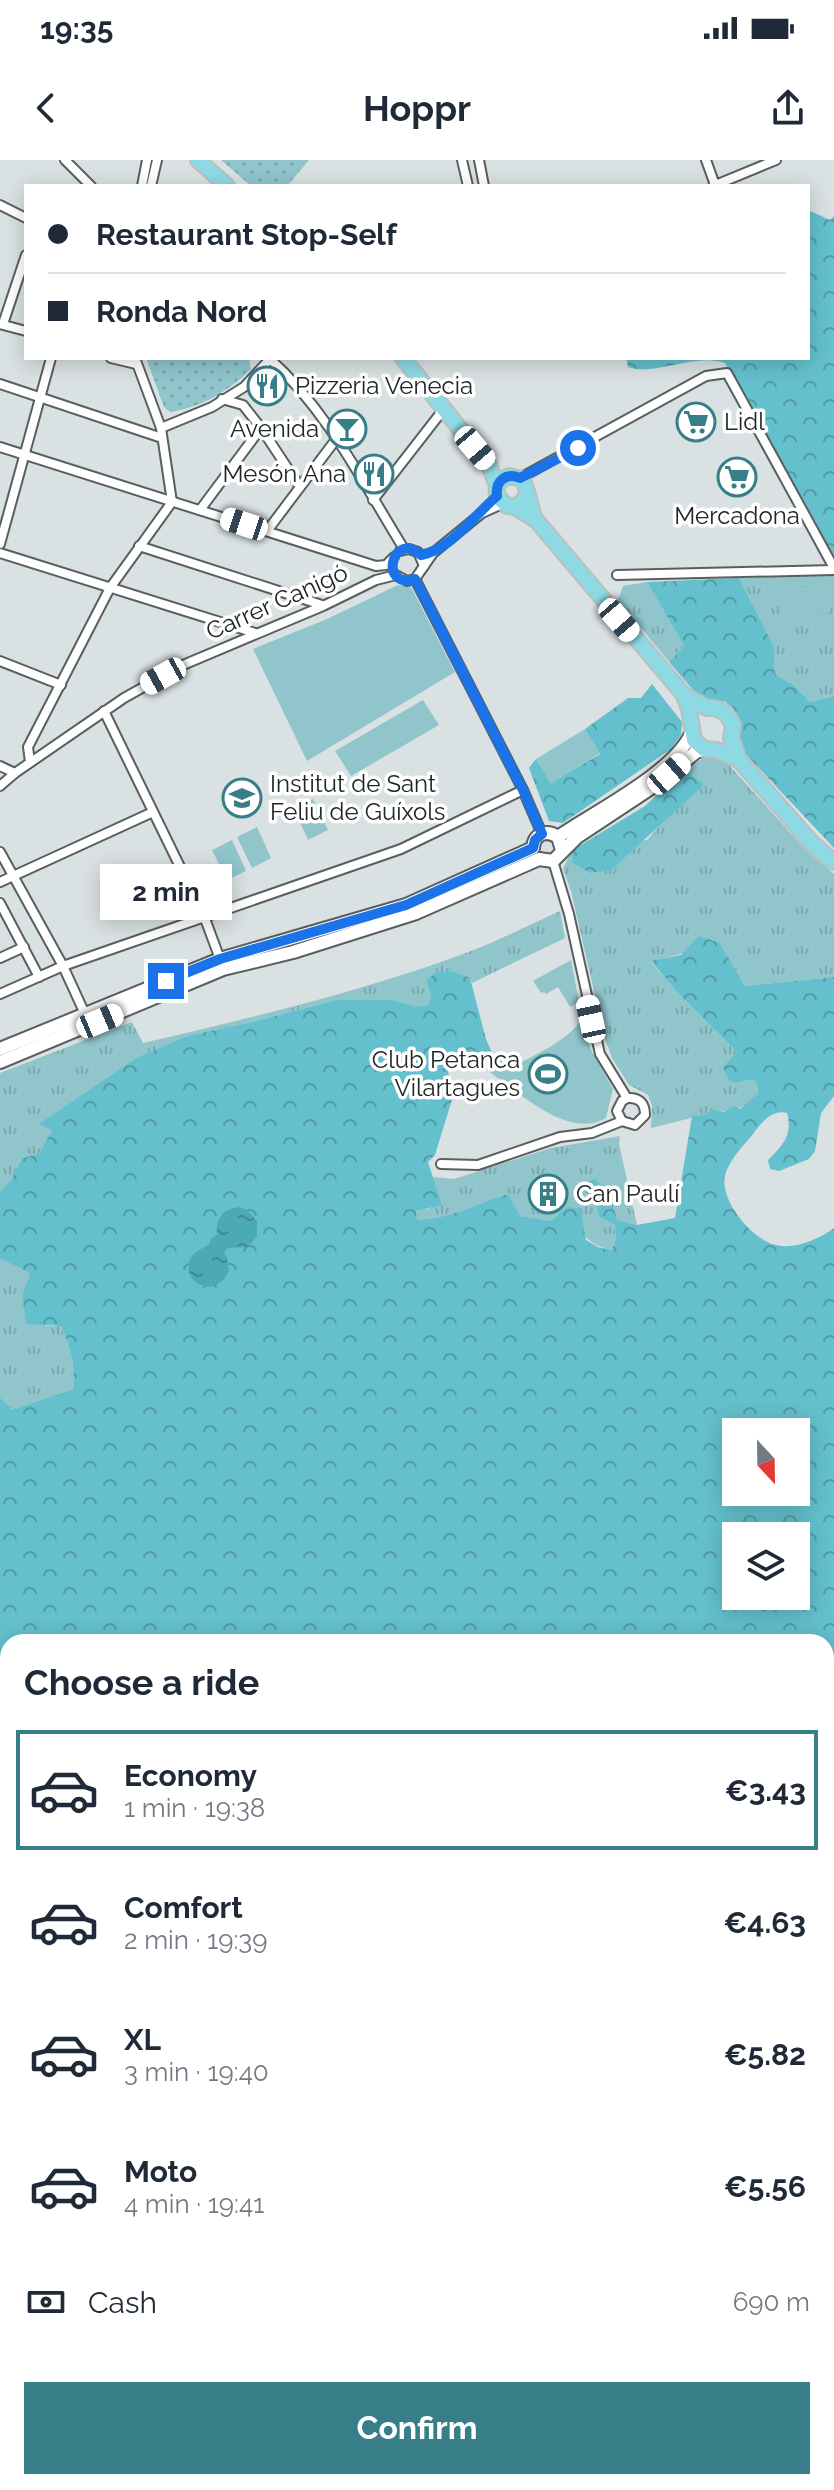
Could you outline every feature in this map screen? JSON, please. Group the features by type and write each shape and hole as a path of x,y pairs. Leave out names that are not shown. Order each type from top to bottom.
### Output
{"main road":[{"path":"198,160 225,184"},
{"path":"396,360 443,410"},
{"path":"405,360 443,410 684,695 707,708 726,713 733,725 731,738 739,760 812,843 834,862"},
{"path":"684,695 698,746 739,760"},
{"path":"692,728 695,715 707,708"},
{"path":"711,749 731,738"}],"street":[{"path":"65,160 89,184"},
{"path":"147,160 150,184"},
{"path":"150,184 157,160"},
{"path":"462,160 468,184"},
{"path":"479,160 484,184"},
{"path":"706,160 713,184"},
{"path":"719,184 776,160"},
{"path":"0,205 24,217"},
{"path":"24,261 1,324 24,330"},
{"path":"0,544 50,360"},
{"path":"0,384 161,433 244,387 267,360"},
{"path":"271,360 288,375 337,438 404,549 421,555 433,553"},
{"path":"30,762 28,747 110,588 172,502 161,433 135,361"},
{"path":"542,834 523,790 415,579 433,553 482,513 553,463 706,376 727,373 834,569 617,575"},
{"path":"221,399 243,405 300,487"},
{"path":"373,500 443,410"},
{"path":"200,510 261,428"},
{"path":"267,531 337,438"},
{"path":"0,447 376,566 393,560 396,575"},
{"path":"139,546 323,606"},
{"name":"Carrer Canigó","path":"376,580 404,549"},
{"path":"0,553 256,634"},
{"path":"421,555 424,566"},
{"name":"Carrer Canigó","path":"0,786 104,711 183,665 323,606 376,580 396,575 407,581 415,579"},
{"path":"0,661 61,685"},
{"path":"104,711 204,916 220,959"},
{"path":"627,1098 600,1054 569,914 553,861 560,843 684,749 692,728"},
{"path":"560,843 654,786 696,752 711,749"},
{"path":"0,766 15,773"},
{"path":"0,994 63,966 401,849 523,790"},
{"path":"0,882 153,812"},
{"path":"536,854 535,840 542,834 550,833 560,843"},
{"path":"0,852 63,966 85,1014"},
{"path":"0,1049 220,959 406,905 536,854 553,861"},
{"path":"0,1062 223,969 293,952 416,913 536,854"},
{"path":"0,903 4,918 24,947 39,977"},
{"path":"0,958 24,947"},
{"path":"441,1164 478,1165 560,1137 592,1133 622,1121 635,1125 645,1115 641,1101 634,1097 627,1098 618,1106 622,1121"}],"green space":[{"path":"221,160 309,160 289,184 249,184"},
{"path":"810,211 830,220 834,216 834,556 725,363 713,360 810,360"},
{"path":"147,360 249,360 251,369 214,397 170,412 164,407"},
{"path":"626,360 700,360 650,369 628,367"},
{"path":"834,575 834,696 810,702 796,687 775,674 774,647 739,578"},
{"path":"739,578 774,647 775,674 796,687 810,702 834,696 834,848 737,745 739,723 726,702 699,697 669,662 684,646 647,582"},
{"path":"647,582 684,646 669,662 618,600 623,586"},
{"path":"398,585 411,587 455,672 307,761 253,649 327,619"},
{"path":"826,586 827,613 779,615 777,588"},
{"path":"652,684 682,722 681,735 671,749 563,823 549,821 529,768 536,759 551,783 600,754 585,729 628,698 641,698"},
{"path":"423,700 439,725 351,776 335,751"},
{"path":"585,729 600,753 551,784 536,759"},
{"path":"705,757 721,759 731,767 805,849 834,874 834,977 745,986 720,943 651,962 738,1053 741,1080 753,1079 758,1093 738,1108 727,1111 714,1109 703,1115 651,1128 652,1106 648,1095 629,1085 612,1058 605,1039 571,891 563,869 571,851 647,840 669,815 703,786 685,769"},
{"path":"685,769 704,785 611,870 590,873 573,863 571,851 645,806"},
{"path":"313,799 328,830 308,840 294,809"},
{"path":"257,827 271,858 252,868 237,837"},
{"path":"232,840 246,871 227,880 212,850"},
{"path":"560,911 565,938 472,983 470,978 426,980 431,996 430,1005 416,1008 392,1000 336,1000 191,1035 40,1124 52,1130 39,1154 22,1158 11,1180 0,1191 0,1073 132,1022 143,1043 350,991 471,951"},
{"path":"699,936 720,943 745,986 834,977 834,1096 821,1113 815,1151 809,1159 779,1171 770,1169 768,1160 782,1144 789,1128 787,1113 776,1113 763,1121 737,1153 727,1169 724,1185 739,1218 767,1242 783,1246 799,1245 834,1228 834,1634 0,1634 0,1397 12,1410 73,1389 74,1381 72,1357 61,1326 26,1324 22,1295 30,1273 0,1259 0,1191 11,1180 22,1158 39,1154 52,1130 39,1124 138,1057 191,1035 336,1000 392,1000 416,1007 429,1005 431,996 426,980 438,971 454,972 470,978 486,1039 494,1057 485,1069 444,1057 454,1093 435,1155 428,1162 442,1205 416,1211 417,1219 450,1215 508,1194 520,1216 551,1221 566,1207 580,1208 586,1240 612,1250 616,1238 615,1225 599,1217 596,1206 586,1192 587,1182 595,1179 611,1195 617,1220 637,1225 675,1218 692,1116 714,1109 724,1112 733,1106 740,1109 758,1093 753,1079 734,1083 729,1080 723,1067 737,1052 676,991 651,961 681,955"},
{"path":"571,960 579,1002 570,1007 558,987 546,994 541,993 533,981"},
{"name":"Club Petanca Vilartagues","path":"581,1019 591,1050 613,1089 606,1118 591,1123 575,1123 559,1118 542,1110 485,1069 494,1057 512,1066 529,1058 560,1040"},
{"path":"620,1136 619,1144 637,1225 617,1220 611,1195 586,1192 596,1206 599,1217 615,1225 616,1238 612,1250 589,1240 566,1207 551,1221 519,1216 507,1194 440,1219 417,1219 416,1211 431,1208 438,1199 433,1177 454,1179 551,1148"},
{"path":"0,1259 30,1273 22,1295 46,1326 61,1326 70,1349 74,1373 73,1389 12,1410 0,1397"}],"water":[{"path":"239,1207 247,1210 257,1221 257,1236 248,1247 228,1248 224,1253 229,1271 221,1282 211,1287 200,1285 190,1276 190,1261 194,1253 208,1246 217,1235 221,1216"}],"place":[{"name":"Pizzeria Venecia","path":"267,386"},
{"name":"Lidl","path":"696,422"},
{"name":"Avenida","path":"347,429"},
{"name":"Mesón Ana","path":"374,474"},
{"name":"Mercadona","path":"737,477"},
{"name":"Institut de Sant Feliu de Guíxols","path":"242,798"},
{"name":"Club Petanca Vilartagues","path":"548,1074"},
{"name":"Can Paulí","path":"548,1194"}],"route":[{"path":"166,981 220,959 406,905 533,848 535,840 542,834 523,790 415,579 407,581 398,577 392,563 395,555 404,549 421,555 433,553 482,513 497,496 497,487 503,478 520,478 578,448"}]}
